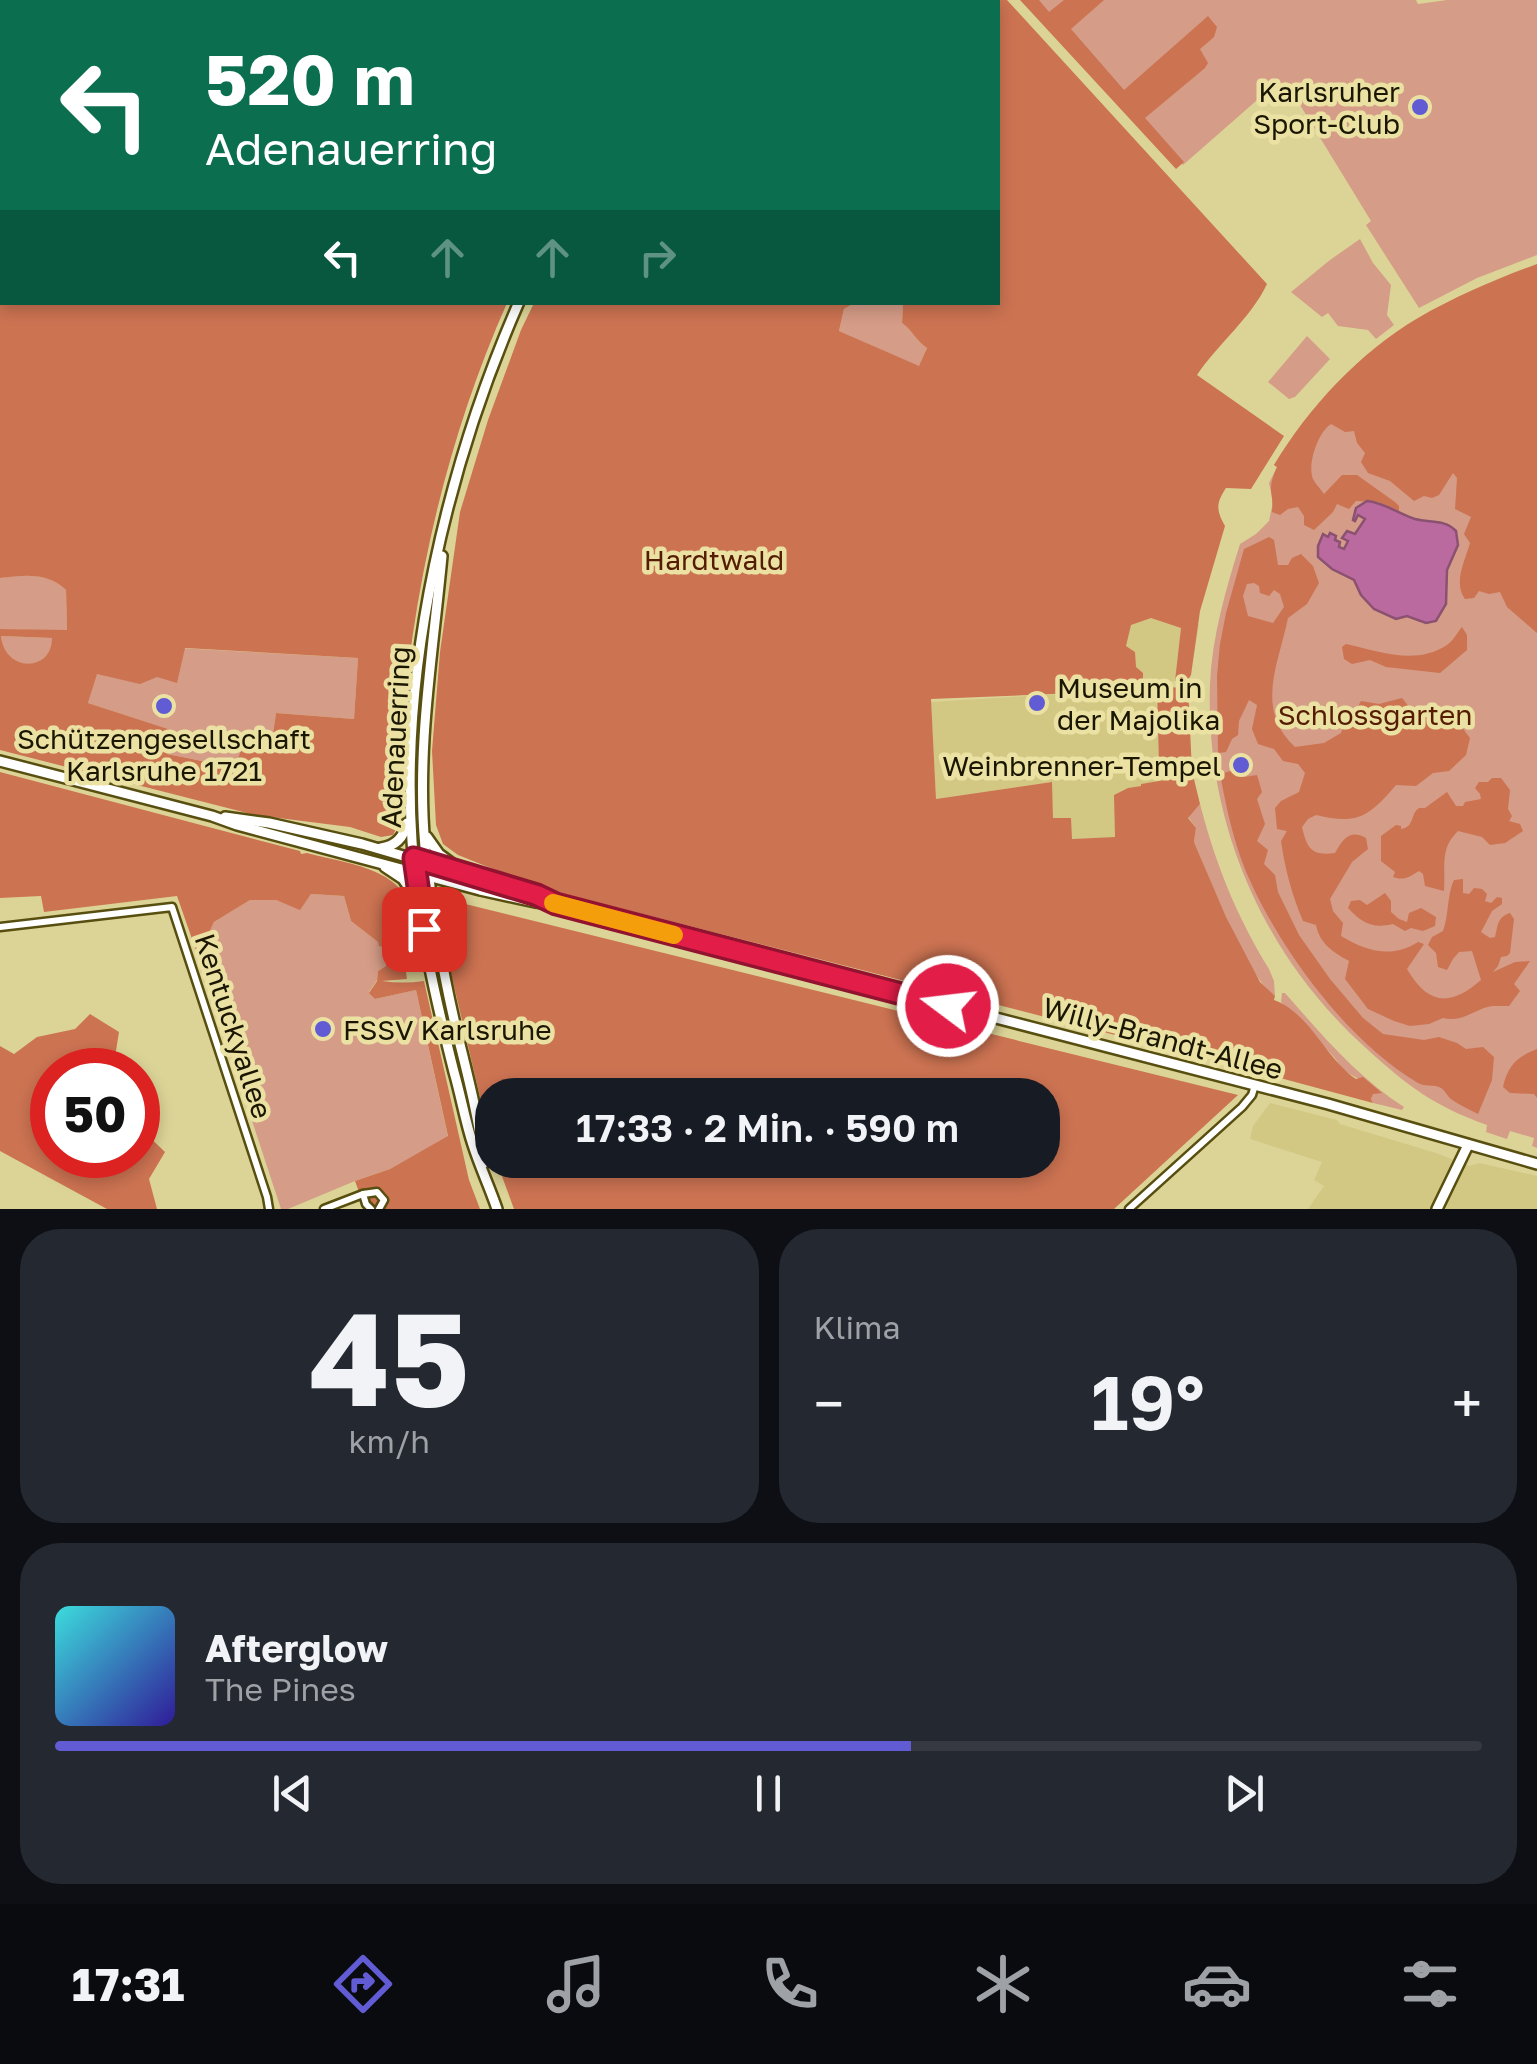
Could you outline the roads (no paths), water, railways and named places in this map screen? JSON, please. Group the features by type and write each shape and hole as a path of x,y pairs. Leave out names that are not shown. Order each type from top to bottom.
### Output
{"main road":[{"name":"Adenauerring","path":"475,1150 442,1024 415,872 411,810 413,716 432,578 477,411 517,305"},
{"name":"Adenauerring","path":"444,532 424,720 424,832 445,977 475,1107"},
{"name":"Willy-Brandt-Allee","path":"0,761 429,876 556,904 1255,1085 1534,1162"},
{"path":"379,848 402,837 411,810"},
{"name":"Willy-Brandt-Allee","path":"212,816 242,818 379,848 556,904"},
{"path":"424,832 439,854 469,875"},
{"path":"378,862 404,880 420,905"},
{"path":"1438,1209 1468,1145"},
{"name":"Adenauerring","path":"487,1178 498,1209"}],"street":[{"name":"Kentuckyallee","path":"0,928 172,907 269,1209"},
{"path":"1129,1209 1242,1107 1255,1085"},
{"path":"324,1209 377,1192 382,1195 383,1205 379,1209"},
{"path":"363,1194 371,1209"}],"place":[{"name":"Karlsruher Sport-Club","path":"1420,107"},
{"name":"Museum in der Majolika","path":"1037,703"},
{"name":"Schützengesellschaft Karlsruhe 1721","path":"164,706"},
{"name":"Weinbrenner-Tempel","path":"1241,765"},
{"name":"FSSV Karlsruhe","path":"323,1029"}],"park label":[{"name":"Hardtwald","path":"714,559"},
{"name":"Schlossgarten","path":"1375,714"}]}
